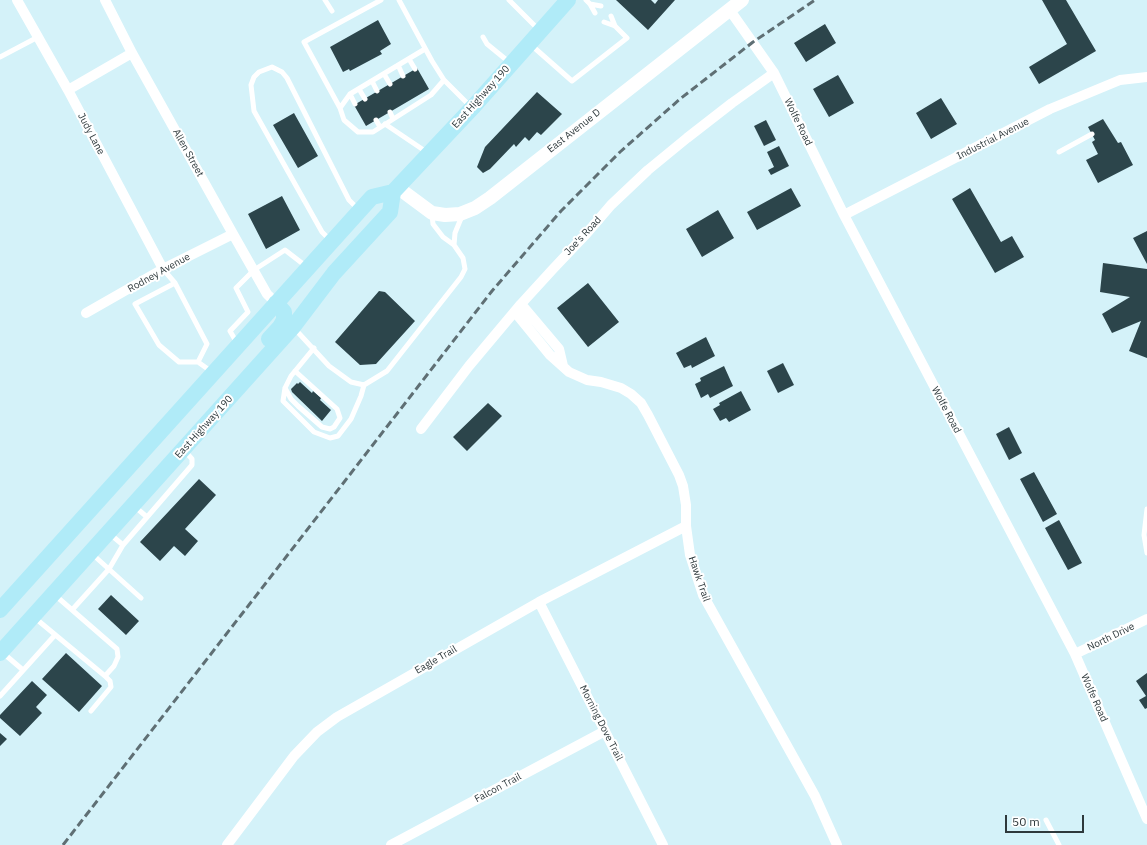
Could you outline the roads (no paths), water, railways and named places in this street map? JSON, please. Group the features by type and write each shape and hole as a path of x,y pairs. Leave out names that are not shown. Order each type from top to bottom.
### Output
{"main road":[{"name":"East Highway 190","path":"1,652 293,327 334,273 390,212 395,190 472,108 568,0"},
{"name":"East Avenue D","path":"432,213 445,215 463,213 490,198 742,0"},
{"path":"0,610 372,197 395,190 432,213"},
{"path":"208,422 214,399 280,327 284,320 284,312 276,303"}],"street":[{"name":"Judy Lane","path":"17,0 68,90 163,269"},
{"name":"Allen Street","path":"105,0 132,53 233,234 268,294 276,303"},
{"name":"Wolfe Road","path":"730,9 774,73 844,215 1075,654 1147,819"},
{"path":"68,90 132,53"},
{"name":"Joe's Road","path":"421,429 469,366 514,312 611,206 648,170 732,103 774,73"},
{"name":"Industrial Avenue","path":"844,215 1050,109 1120,80 1147,77"},
{"name":"Rodney Avenue","path":"86,313 163,269 233,234"},
{"path":"521,304 559,349 563,366"},
{"name":"Hawk Trail","path":"514,312 550,355 569,372 587,380 620,388 631,394 640,403 679,475 683,486 690,555 703,595 815,796 837,845"},
{"name":"Eagle Trail","path":"227,845 278,775 294,756 317,732 337,717 539,602 686,526"},
{"name":"Morning Dove Trail","path":"539,602 663,845"},
{"name":"North Drive","path":"1075,654 1147,619"},
{"name":"Falcon Trail","path":"391,845 605,732"}],"lane":[{"path":"325,0 332,11"},
{"path":"381,0 304,42 340,108 344,120 358,132 373,132 418,103 444,80"},
{"path":"399,0 425,49 444,80 472,108"},
{"path":"508,0 541,31"},
{"path":"588,2 601,6"},
{"path":"588,2 595,13"},
{"path":"529,44 572,82 627,38 615,26 611,16"},
{"path":"604,22 615,26"},
{"path":"0,57 38,37"},
{"path":"483,37 487,44 511,64"},
{"path":"340,108 350,94 425,49"},
{"path":"409,58 414,69"},
{"path":"398,65 403,76"},
{"path":"332,241 322,232 254,111 251,85 254,77 259,72 272,67 282,72 287,78 349,200 359,211"},
{"path":"384,74 390,84"},
{"path":"372,81 377,91"},
{"path":"358,89 364,99"},
{"path":"350,94 356,104"},
{"path":"415,97 418,103"},
{"path":"402,105 405,111"},
{"path":"390,112 393,119"},
{"path":"376,120 380,127"},
{"path":"385,124 428,154"},
{"path":"367,125 371,132"},
{"path":"1059,152 1092,134"},
{"path":"314,348 295,371 285,388 283,401 314,432 330,438 338,436 351,419 364,385 387,371 461,277 465,269 463,258 454,245 444,237 433,224 432,213"},
{"path":"454,245 455,233 463,213"},
{"path":"238,345 230,331 248,312 236,288 254,270 285,250 308,267"},
{"path":"163,269 175,283 207,344 198,362"},
{"path":"175,283 135,304 159,344 179,362 198,362 213,373"},
{"path":"293,327 329,366 350,382 364,385"},
{"path":"285,388 295,403 322,427 330,429 334,427 340,418 337,409 295,371"},
{"path":"72,610 109,569 123,545 192,465 192,459 183,449"},
{"path":"133,505 147,518"},
{"path":"1147,510 1144,535 1147,553"},
{"path":"108,532 123,545"},
{"path":"91,552 141,598"},
{"path":"53,594 117,649 118,657 114,666 105,676"},
{"path":"33,616 110,681 111,687 91,711"},
{"path":"0,696 55,634"},
{"path":"1,652 23,670"},
{"path":"1046,820 1059,845"}],"railway":[{"path":"63,845 492,291 561,211 620,152 680,99 753,42 815,0"}]}
